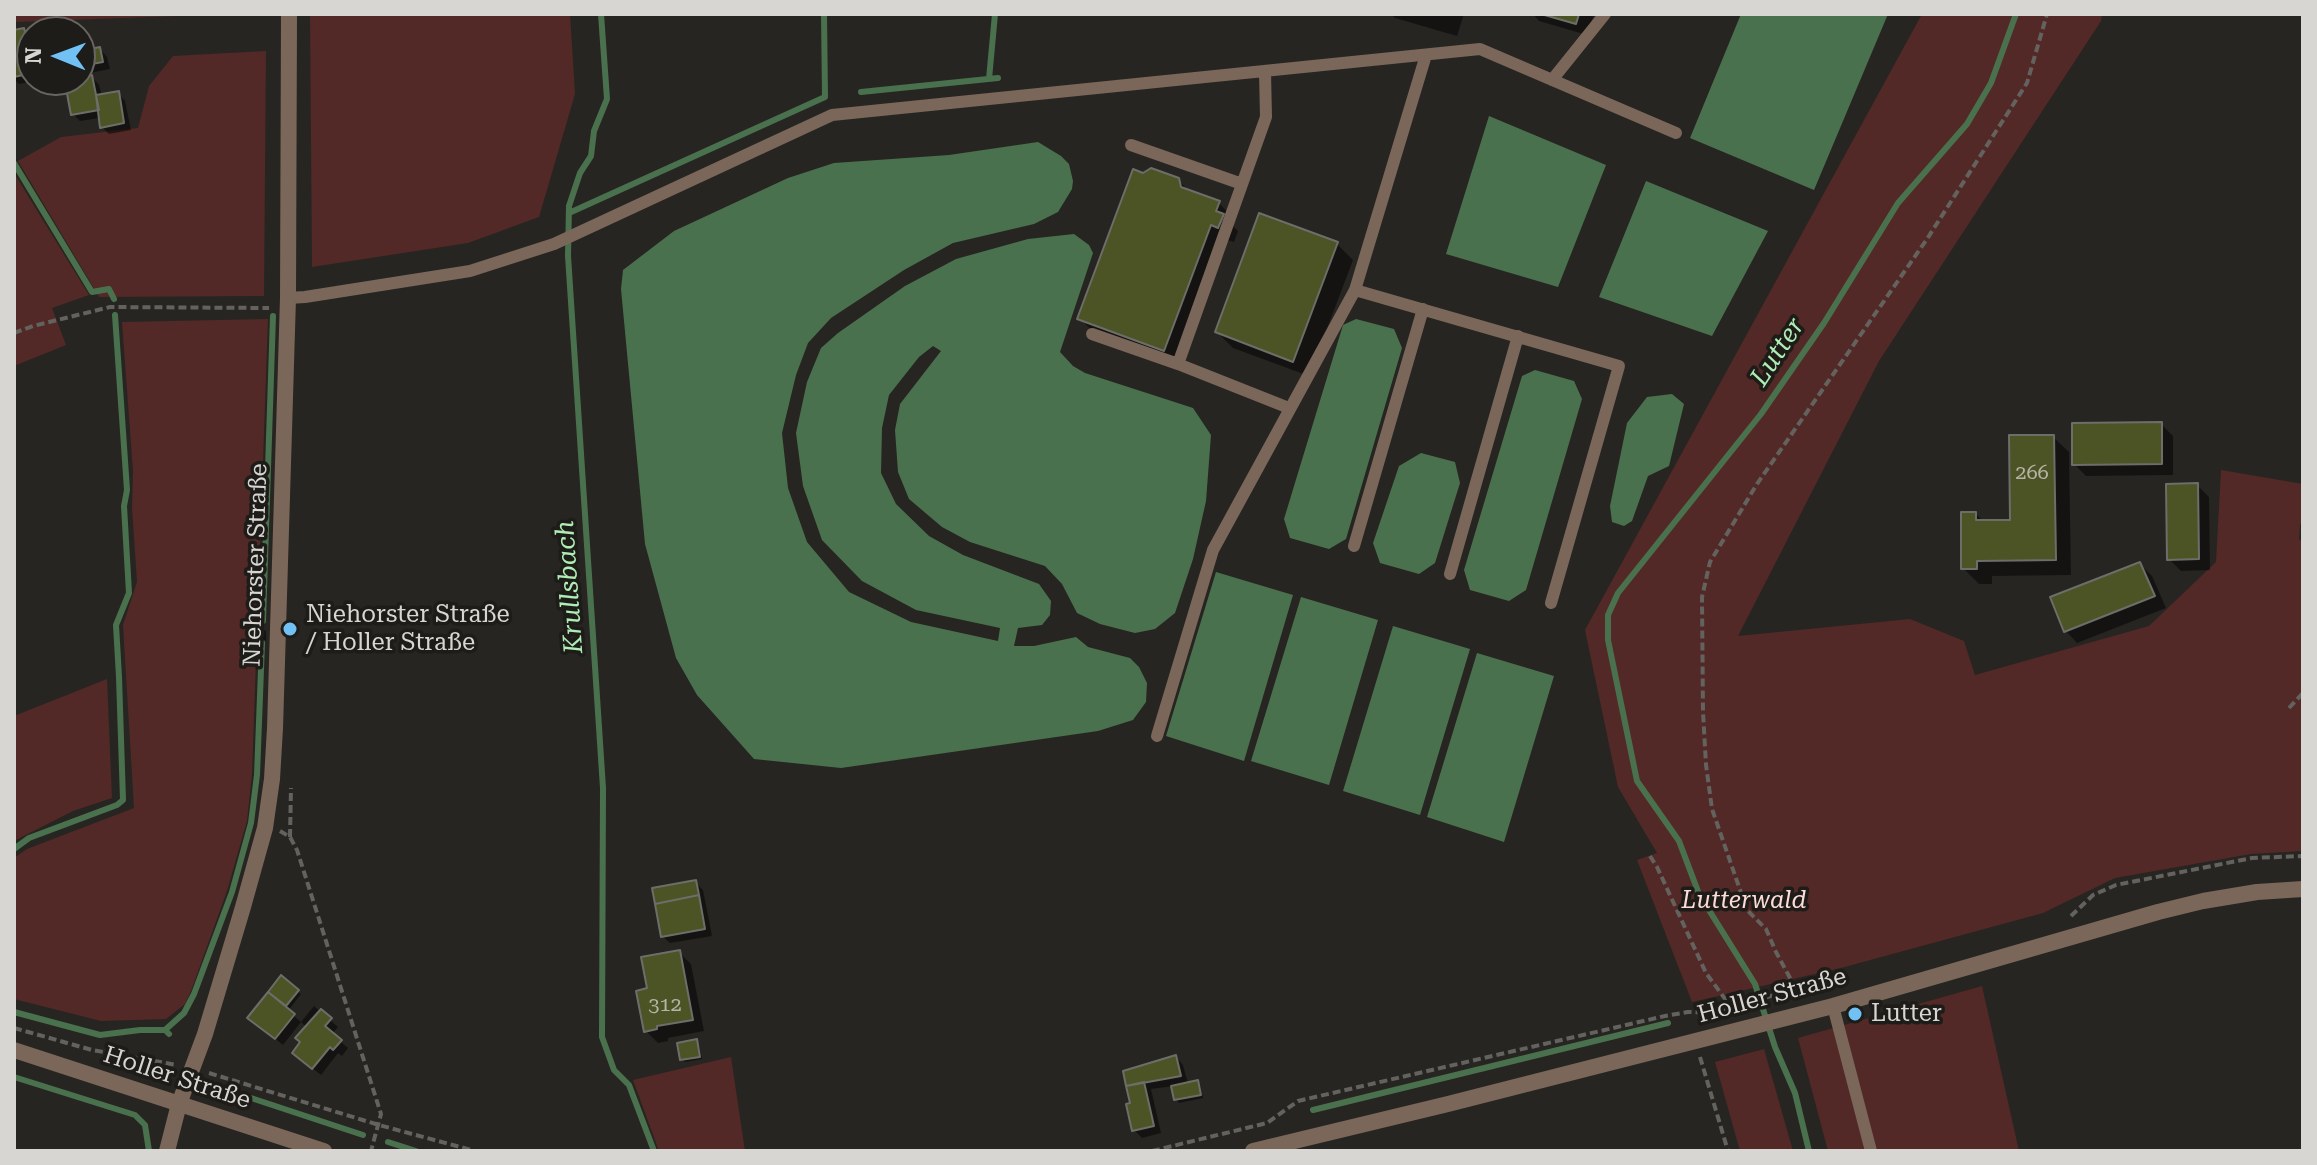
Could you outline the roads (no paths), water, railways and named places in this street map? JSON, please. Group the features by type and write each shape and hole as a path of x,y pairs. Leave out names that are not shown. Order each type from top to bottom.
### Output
{"street":[{"name":"Niehorster Straße","path":"167,1151 265,828 272,779 288,303 289,14"},
{"name":"Holler Straße","path":"1253,1151 1833,1006 2173,908 2257,892 2303,889"},
{"name":"Holler Straße","path":"14,1050 324,1151"}],"lane":[{"path":"1552,80 1605,14"},
{"path":"288,303 305,297 470,271 554,244 832,115 1480,49 1676,133"},
{"path":"1157,736 1213,550 1355,290 1426,55"},
{"path":"1178,364 1266,117 1265,72"},
{"path":"1131,145 1242,184"},
{"path":"1355,290 1619,366 1551,603"},
{"path":"1354,546 1423,309"},
{"path":"1092,334 1289,408"},
{"path":"1450,574 1518,336"},
{"path":"1833,1006 1871,1151"}],"waterway":[{"name":"Krullsbach","path":"601,14 607,99 594,131 591,156 580,173 569,206 568,256 603,788 602,1037 614,1070 629,1085 654,1151"},
{"path":"569,213 825,97 824,14"},
{"path":"989,79 995,14"},
{"name":"Lutter","path":"1809,1151 1795,1093 1775,1047 1755,984 1699,894 1679,841 1637,781 1608,640 1608,615 1618,593 1761,414 1824,323 1898,203 1967,124 1991,83 2016,14"},
{"path":"861,92 998,78"},
{"path":"14,163 92,292 109,289 114,299"},
{"path":"14,849 29,838 123,800 116,625 129,593 124,506 127,490 115,315"},
{"path":"263,621 273,316"},
{"path":"165,1030 184,1013 194,994 232,892 251,823 257,775 262,643"},
{"path":"14,1012 100,1035 140,1030 165,1030 169,1034"},
{"path":"1313,1110 1668,1023"},
{"path":"14,1077 135,1115 145,1125 149,1151"},
{"path":"248,1097 363,1135"},
{"path":"388,1142 416,1151"}],"place":[{"name":"Niehorster Straße / Holler Straße","path":"290,629"},
{"name":"Lutter","path":"1855,1014"}],"park label":[{"name":"Lutterwald","path":"1744,901"}]}
